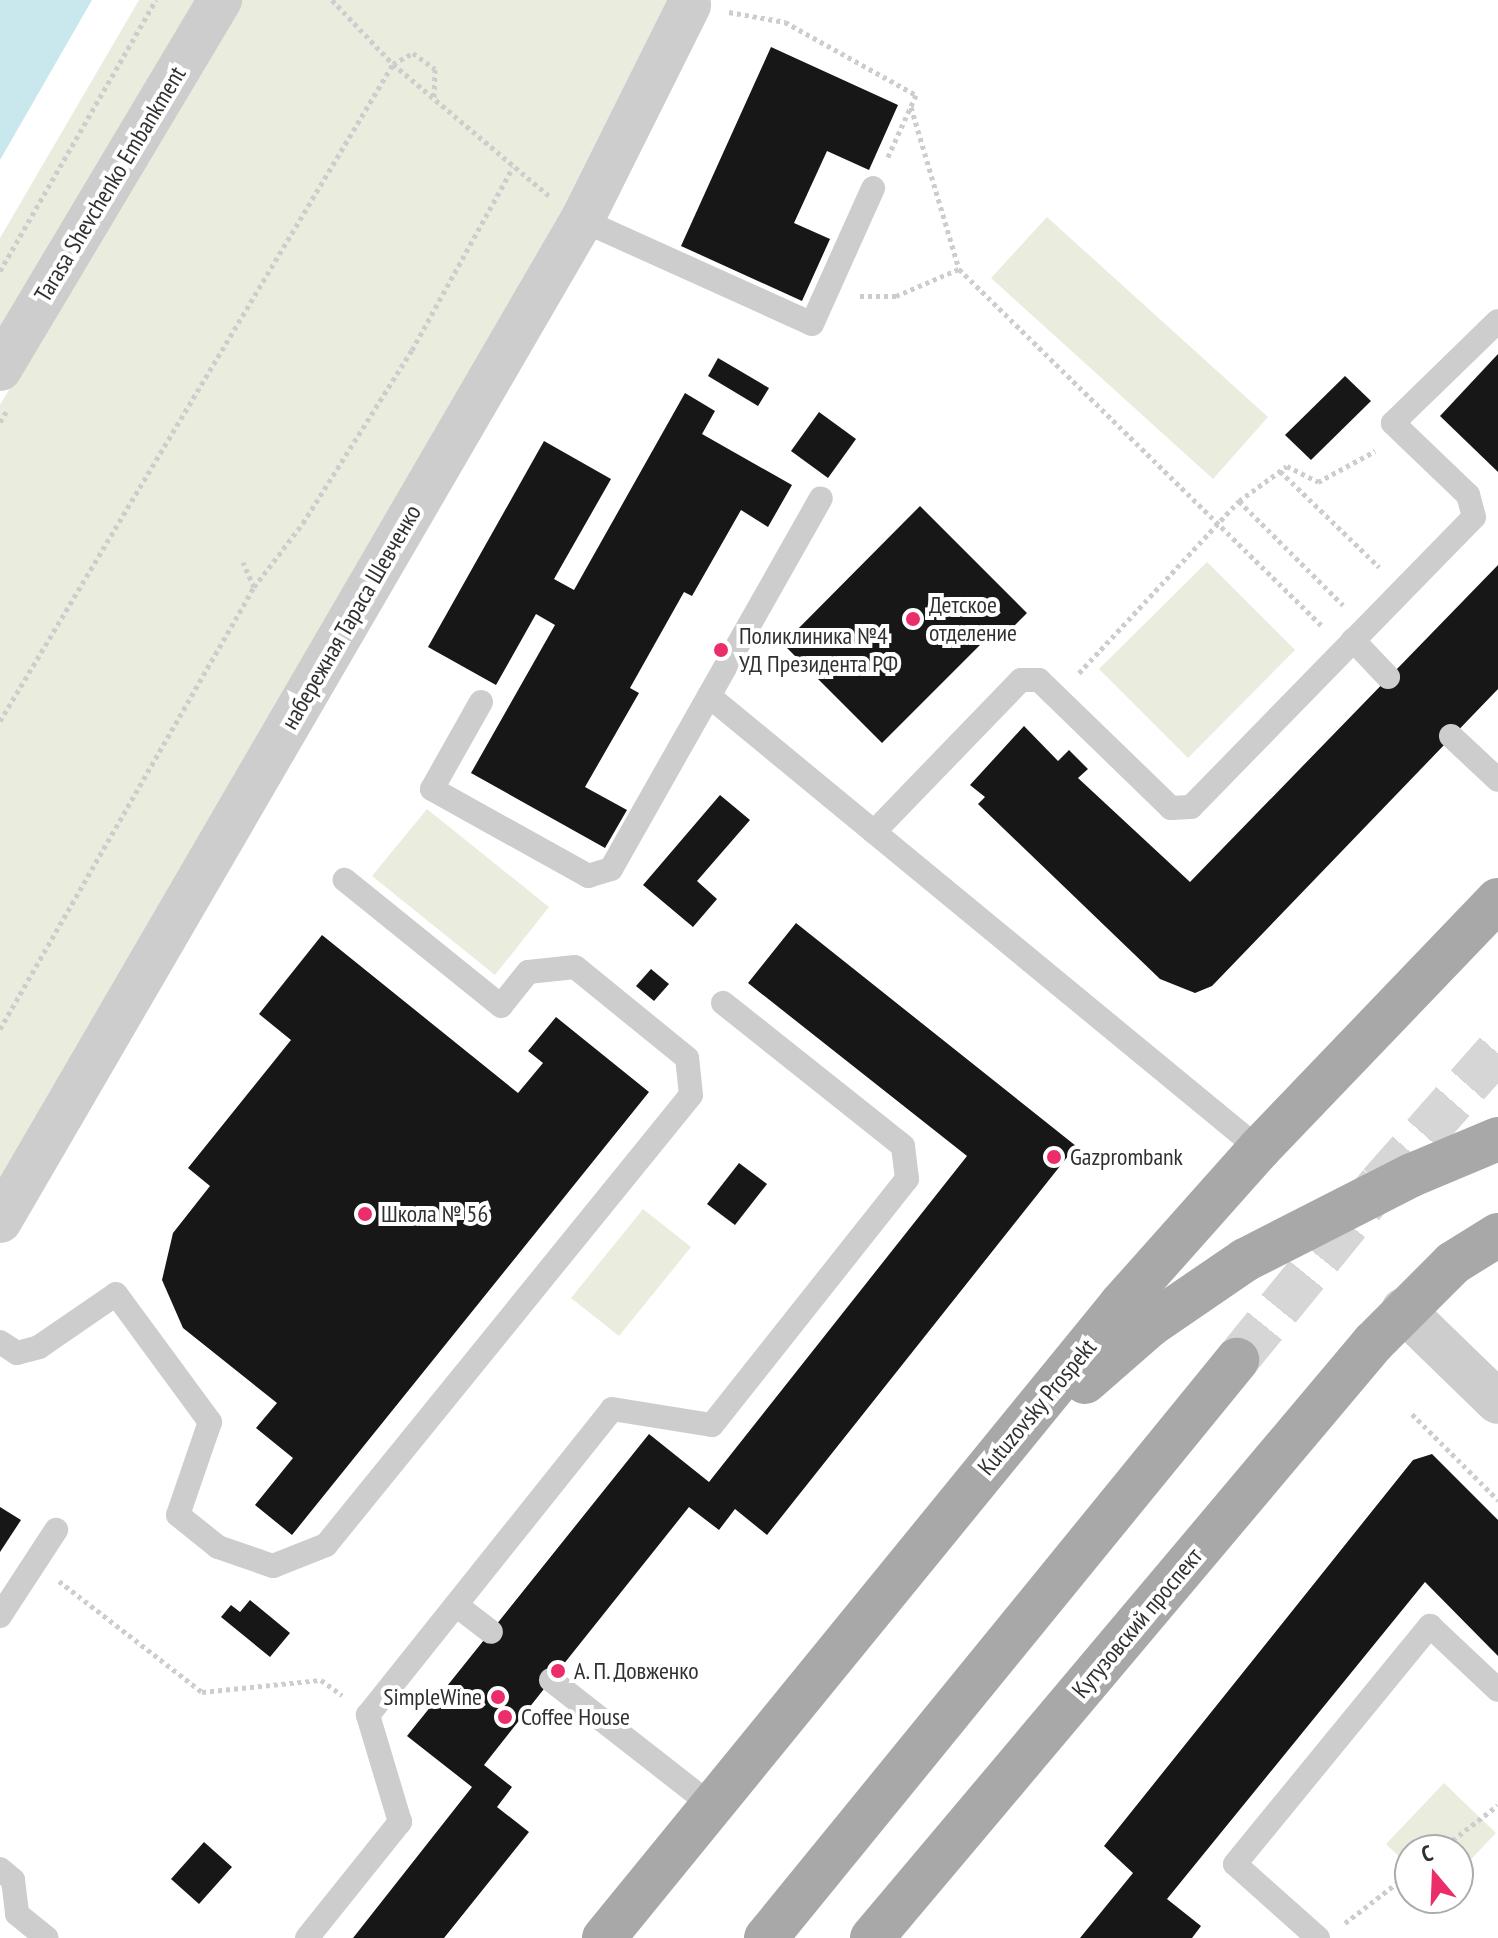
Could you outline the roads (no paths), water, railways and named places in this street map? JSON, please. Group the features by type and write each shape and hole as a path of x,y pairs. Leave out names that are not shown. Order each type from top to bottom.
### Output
{"main road":[{"name":"Kutuzovsky Prospekt","path":"604,1938 981,1475 1259,1149 1498,900"},
{"path":"981,1475 1150,1325 1245,1260 1412,1175 1498,1139"},
{"name":"Кутузовский проспект","path":"886,1933 1403,1310 1453,1263 1498,1235"},
{"path":"766,1938 1237,1360"}],"street":[{"name":"Tarasa Shevchenko Embankment","path":"0,369 220,0"},
{"name":"набережная Тараса Шевченко","path":"0,1221 582,220 684,3"},
{"path":"1403,1310 1498,1402"}],"lane":[{"path":"582,220 812,324 873,188"},
{"path":"874,832 1021,680 1039,680 1171,808 1191,807 1474,517 1468,495 1393,423 1498,321"},
{"path":"481,702 432,789 588,876 611,869 821,498"},
{"path":"1355,639 1388,677"},
{"path":"709,696 1259,1149"},
{"path":"1451,736 1498,780"},
{"path":"0,1342 17,1353 39,1347 116,1294 210,1422 178,1515 218,1547 273,1566 326,1545 691,1095 687,1058 575,967 528,972 501,1006 345,880"},
{"path":"307,1938 400,1822 368,1715 612,1409 712,1425 907,1179 903,1146 723,1003"},
{"path":"0,1616 56,1530"},
{"path":"456,1605 491,1632"},
{"path":"1328,1933 1235,1864 1430,1626 1498,1690"},
{"path":"551,1680 711,1805"},
{"path":"0,1869 13,1880 17,1914 47,1938"}],"water":[{"path":"0,0 92,0 0,160"}],"tunnel":[{"path":"1237,1360 1380,1184 1498,1050"}],"place":[{"name":"Детское отделение","path":"913,619"},
{"name":"Поликлиника №4 УД Президента РФ","path":"721,650"},
{"name":"Gazprombank","path":"1054,1157"},
{"name":"Школа № 56","path":"365,1214"},
{"name":"А. П. Довженко","path":"558,1671"},
{"name":"SimpleWine","path":"498,1697"},
{"name":"Coffee House","path":"505,1717"}]}
